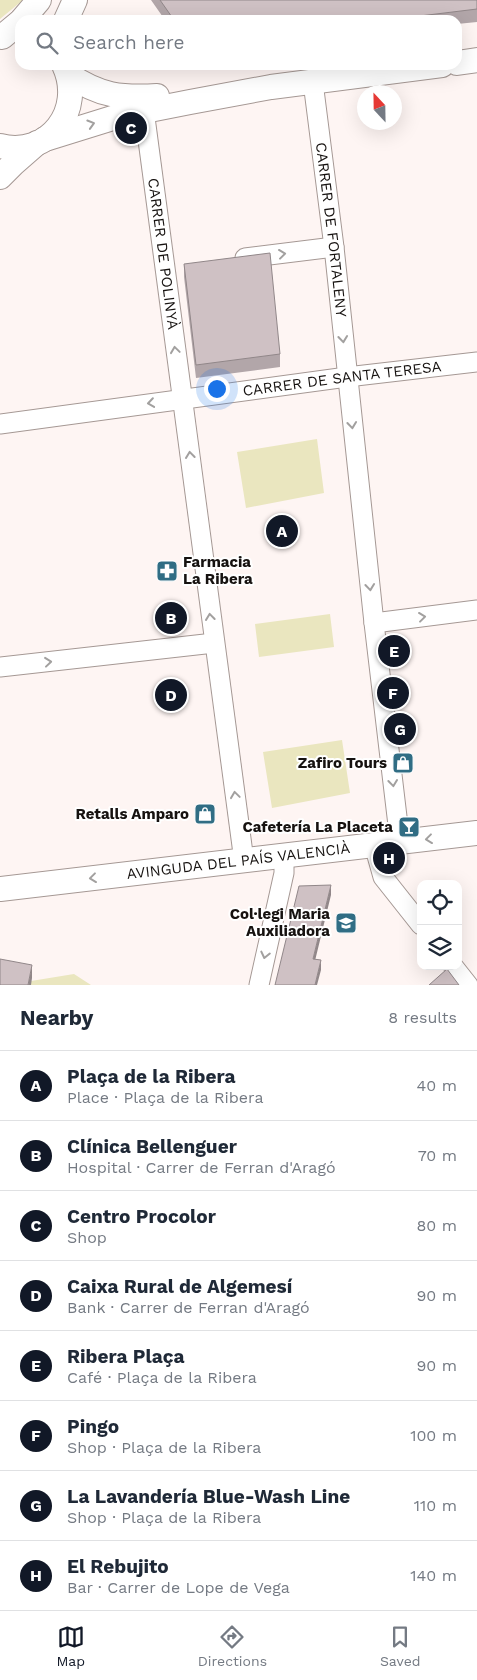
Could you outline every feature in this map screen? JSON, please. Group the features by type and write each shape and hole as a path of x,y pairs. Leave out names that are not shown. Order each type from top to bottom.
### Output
{"street":[{"path":"26,15 39,0"},
{"path":"68,15 75,0"},
{"path":"462,62 477,60"},
{"path":"66,70 84,86 102,93 129,98 271,87 404,70"},
{"path":"0,177 62,122 71,100 71,88 66,70"},
{"name":"CARRER DE FORTALENY","path":"312,82 334,247 374,623 400,842"},
{"path":"0,146 18,148 94,123 144,110 271,87"},
{"name":"CARRER DE POLINYÀ","path":"144,110 244,861"},
{"path":"230,260 334,247"},
{"path":"164,268 183,266"},
{"name":"CARRER DE SANTA TERESA","path":"0,424 182,398 477,362"},
{"path":"374,623 477,610"},
{"path":"0,667 214,643"},
{"name":"AVINGUDA DEL PAÍS VALENCIÀ","path":"0,889 477,833"},
{"path":"374,845 383,877 417,919"},
{"path":"259,985 284,873 284,856"},
{"path":"456,970 468,985"}],"shaded area":[{"path":"0,0 23,0 0,19"},
{"path":"317,439 324,493 246,508 237,452"},
{"path":"330,614 334,647 259,657 255,624"},
{"path":"342,740 350,793 272,808 263,752"},
{"path":"74,974 91,985 30,985 31,981"}],"building":[{"path":"160,0 477,0 477,9 428,15 170,15"},
{"path":"270,253 280,354 196,365 184,264"},
{"path":"331,885 313,959 321,960 315,985 275,985 299,886"},
{"path":"0,959 32,965 28,985 0,985"},
{"path":"448,970 459,985 429,985"}],"place":[{"name":"Centro Procolor","path":"131,128"},
{"name":"Plaça de la Ribera","path":"282,531"},
{"name":"Farmacia La Ribera","path":"167,571"},
{"name":"Clínica Bellenguer","path":"171,618"},
{"name":"Ribera Plaça","path":"394,651"},
{"name":"Pingo","path":"393,693"},
{"name":"Caixa Rural de Algemesí","path":"171,695"},
{"name":"La Lavandería Blue-Wash Line","path":"400,729"},
{"name":"Zafiro Tours","path":"403,763"},
{"name":"Retalls Amparo","path":"205,814"},
{"name":"Cafetería La Placeta","path":"409,827"},
{"name":"El Rebujito","path":"389,858"},
{"name":"Col·legi Maria Auxiliadora","path":"346,923"}]}
